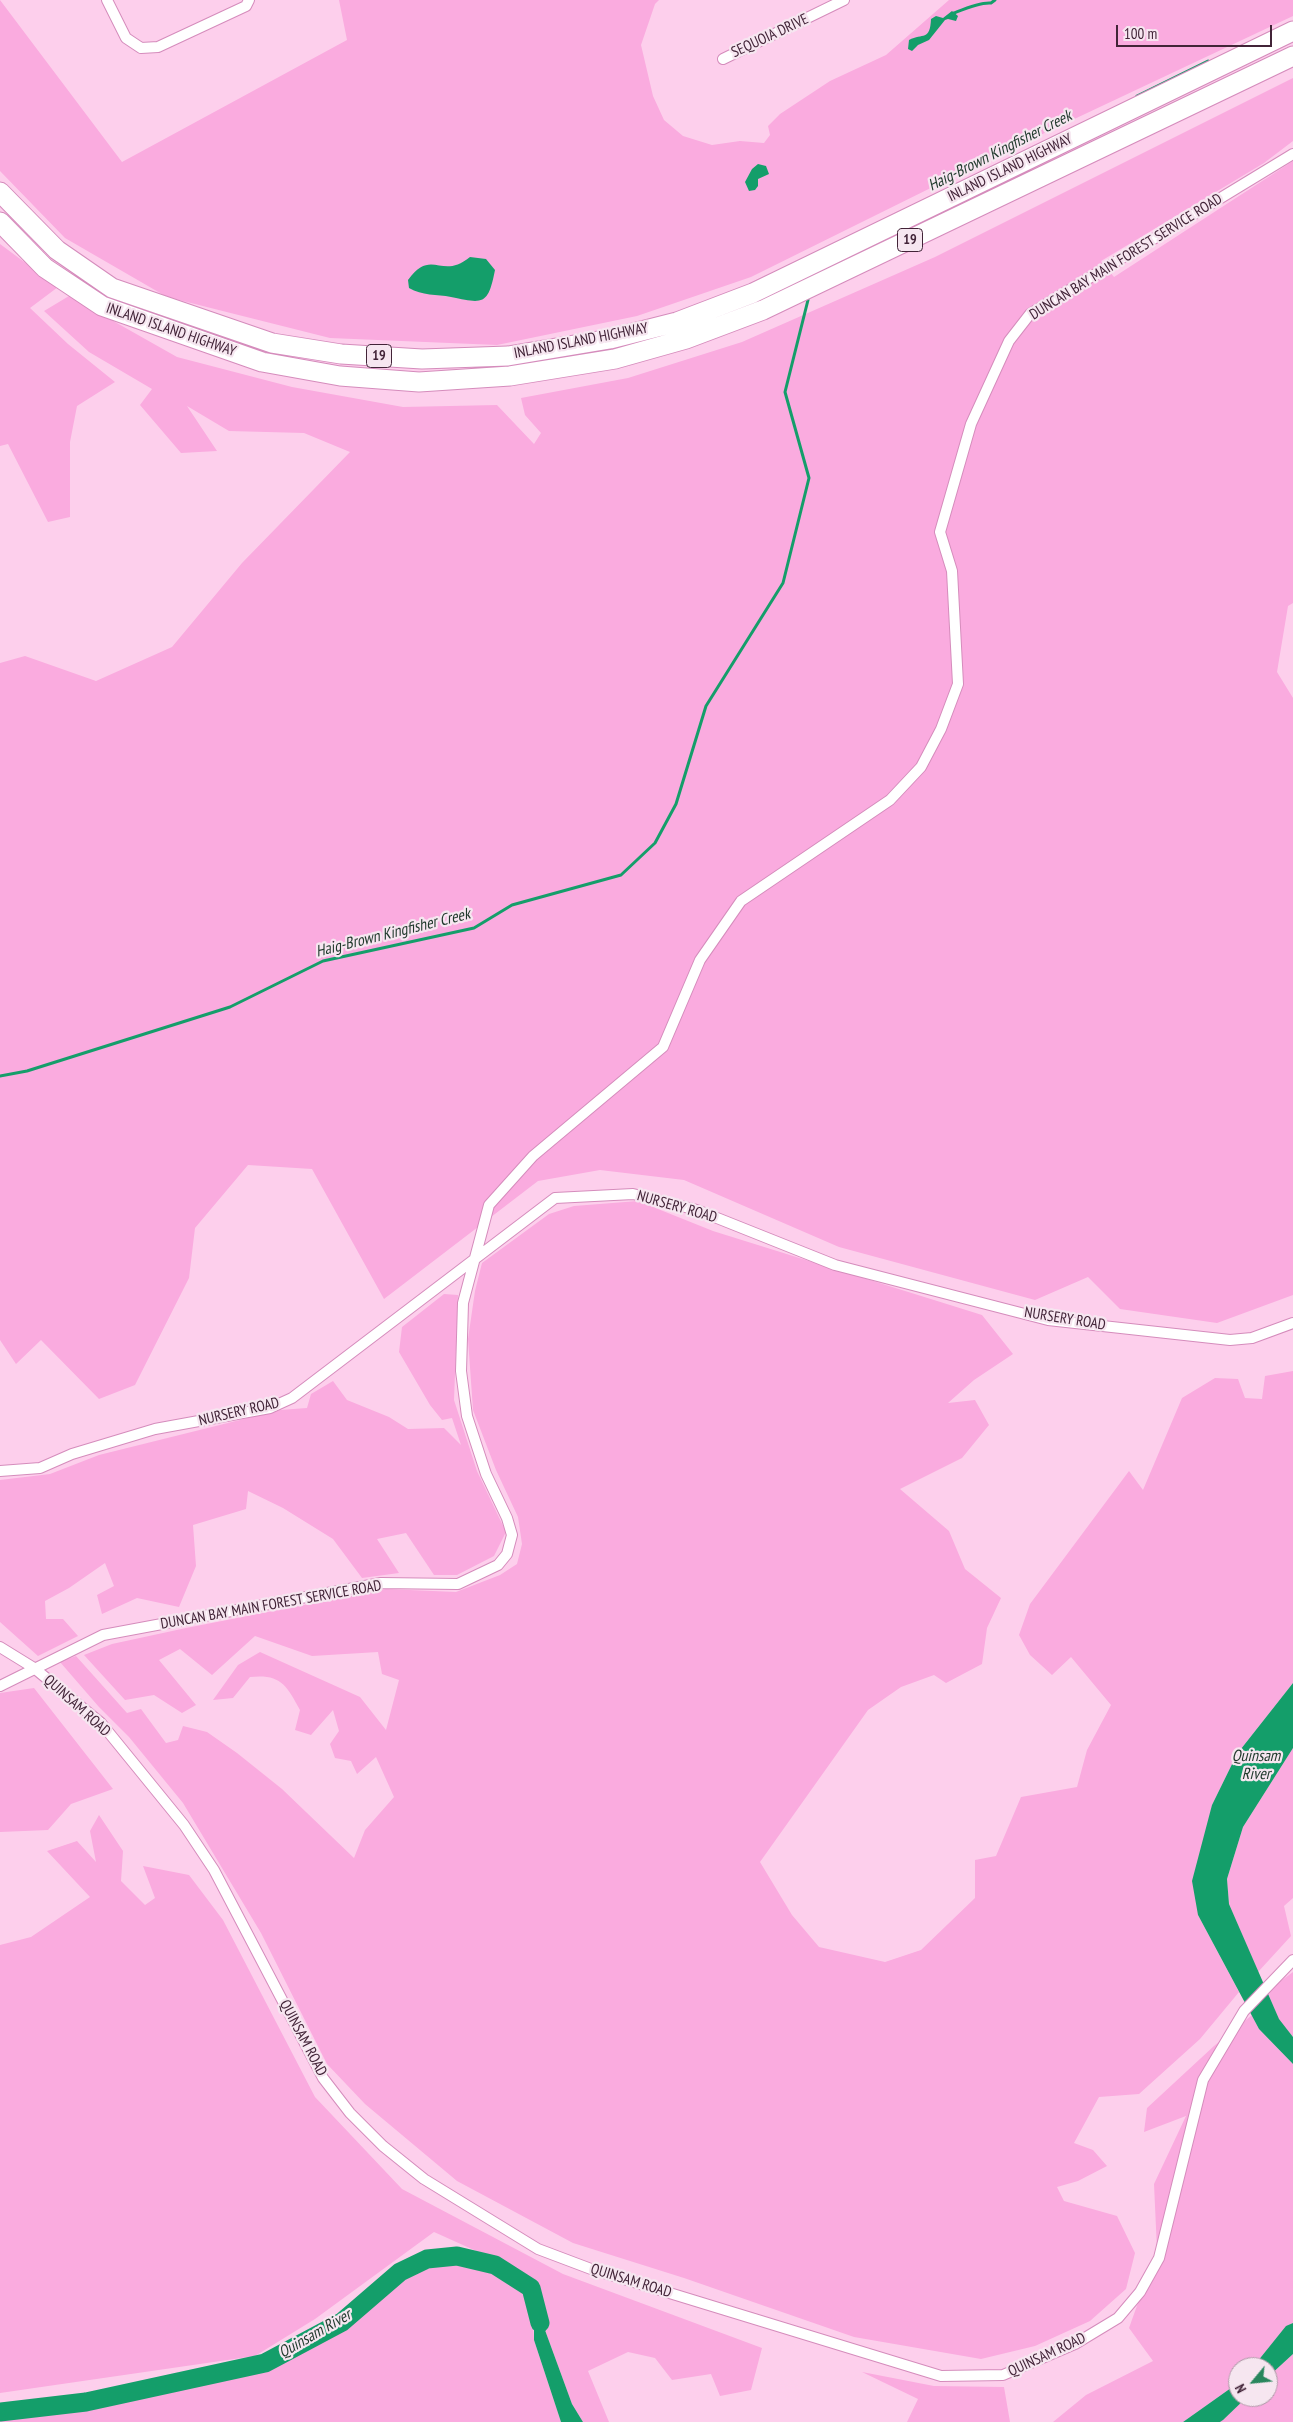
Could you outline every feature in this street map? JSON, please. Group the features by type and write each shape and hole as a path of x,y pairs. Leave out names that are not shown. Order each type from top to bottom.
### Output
{"highway":[{"name":"INLAND ISLAND HIGHWAY","path":"0,192 57,250 112,288 272,343 341,354 422,359 508,356 610,339 677,322 753,292 1293,31"},
{"name":"INLAND ISLAND HIGHWAY","path":"0,222 45,268 102,306 262,362 340,376 418,382 510,376 614,358 686,339 763,310 1293,56"}],"street":[{"path":"107,0 126,38 141,48 158,47 246,6 249,0"},
{"name":"SEQUOIA DRIVE","path":"723,59 844,0"},
{"name":"DUNCAN BAY MAIN FOREST SERVICE ROAD","path":"0,1686 103,1636 382,1583 458,1584 498,1566 507,1554 512,1535 507,1518 486,1474 467,1416 461,1371 464,1303 489,1205 533,1156 663,1047 700,960 742,901 890,800 920,768 941,730 958,684 952,571 940,532 971,424 1009,341 1030,314 1293,154"},
{"name":"NURSERY ROAD","path":"0,1471 40,1468 72,1454 155,1429 270,1408 292,1398 556,1198 633,1194 697,1210 835,1265 1048,1320 1230,1340 1252,1338 1293,1323"},
{"name":"QUINSAM ROAD","path":"0,1647 34,1668 101,1723 184,1825 214,1870 323,2078 350,2113 383,2146 424,2179 538,2249 619,2278 941,2376 1003,2375 1075,2344 1118,2318 1140,2292 1159,2258 1203,2080 1244,2011 1293,1960"}],"shaded area":[{"path":"0,0 122,162 347,40 339,0 659,0 655,4 641,45 653,96 664,120 683,136 712,145 740,141 764,143 770,135 768,126 780,114 830,81 886,55 949,0 1293,0 1293,16 1034,138 1003,150 967,170 751,277 637,316 497,345 330,338 167,297 65,238 0,171"},
{"path":"1293,78 1293,141 1264,163 1101,261 1114,277 1293,161 1293,603 1288,606 1277,672 1293,698 1293,1295 1217,1323 1120,1309 1088,1277 1035,1300 839,1247 684,1180 600,1170 538,1181 384,1299 312,1169 248,1165 195,1228 189,1278 135,1385 99,1399 41,1340 16,1364 0,1340 0,663 25,656 96,681 172,647 242,563 350,452 304,433 229,431 187,406 217,451 181,453 140,405 152,389 89,352 44,311 69,296 177,357 292,387 403,407 497,405 534,444 541,433 525,415 521,398 628,378 742,342 935,257"},
{"path":"0,244 58,287 30,308 68,344 115,382 77,406 70,442 70,517 48,522 8,444 0,446"},
{"path":"638,1201 713,1231 982,1315 1013,1354 974,1380 948,1403 975,1400 989,1425 962,1458 900,1489 949,1531 965,1569 1001,1598 987,1628 982,1664 946,1683 934,1675 901,1687 868,1710 760,1862 792,1915 819,1947 885,1962 921,1950 975,1898 975,1860 996,1856 1021,1797 1077,1787 1087,1750 1111,1705 1071,1657 1052,1675 1030,1655 1019,1635 1030,1604 1129,1471 1143,1490 1182,1398 1215,1378 1238,1379 1245,1398 1262,1399 1265,1376 1293,1371 1293,1683 1237,1754 1212,1805 1198,1915 1239,1992 1200,2039 1139,2094 1099,2097 1074,2143 1093,2150 1107,2166 1078,2181 1057,2187 1064,2201 1117,2216 1135,2253 1126,2289 1090,2321 1035,2346 981,2359 854,2337 684,2278 573,2243 457,2181 365,2104 327,2064 261,1933 183,1803 129,1737 99,1707 60,1662 76,1656 127,1713 141,1709 166,1743 178,1740 183,1726 207,1732 282,1789 354,1858 365,1830 394,1797 376,1757 357,1774 351,1761 335,1758 330,1744 339,1731 333,1710 311,1735 295,1730 300,1710 286,1687 275,1679 260,1676 250,1677 233,1698 213,1700 238,1665 260,1652 360,1697 386,1730 399,1680 382,1674 378,1652 312,1656 255,1636 212,1675 180,1649 159,1660 196,1705 182,1713 154,1695 125,1700 84,1655 112,1644 386,1589 456,1592 500,1575 517,1564 522,1544 518,1517 496,1470 473,1410 468,1339 475,1291 482,1263 549,1214 574,1206"},
{"path":"444,1294 458,1295 454,1400 477,1471 506,1532 494,1556 457,1575 434,1575 406,1533 377,1539 399,1573 362,1578 333,1539 283,1508 248,1491 246,1509 193,1525 196,1566 179,1607 137,1598 102,1614 97,1595 114,1586 105,1563 69,1588 45,1601 46,1619 63,1619 78,1636 38,1656 0,1622 0,1480 50,1474 99,1455 280,1410 307,1408 311,1394 333,1381 347,1400 389,1417 408,1429 444,1428 461,1445 452,1418 442,1420 430,1405 399,1352 402,1327"},
{"path":"34,1688 113,1789 71,1804 48,1830 0,1832 0,1693"},
{"path":"1293,1748 1293,1898 1284,1906 1291,1936 1258,1972 1229,1904 1227,1879 1243,1827"},
{"path":"99,1815 123,1851 121,1881 145,1905 155,1898 143,1866 189,1875 223,1920 315,2097 402,2189 563,2274 762,2348 751,2390 720,2396 711,2374 672,2380 655,2358 628,2352 588,2371 609,2422 583,2422 572,2404 534,2300 534,2284 494,2259 434,2232 315,2319 255,2356 0,2393 0,1945 31,1937 90,1897 47,1851 77,1841 96,1862 90,1831"},
{"path":"1293,1972 1293,2037 1279,2020 1267,1991"},
{"path":"1252,2015 1259,2029 1293,2064 1293,2323 1286,2327 1261,2357 1228,2357 1228,2390 1183,2422 1053,2422 1086,2395 1153,2361 1129,2328 1157,2250 1154,2184 1186,2116 1144,2132 1147,2108 1214,2046"},
{"path":"457,2256 495,2265 531,2288 534,2340 561,2422 0,2422 0,2412 86,2402 265,2363 342,2322 400,2272 427,2259"},
{"path":"1293,2354 1293,2422 1220,2422 1236,2407 1278,2407 1278,2368"},
{"path":"862,2372 934,2386 1004,2387 1010,2422 907,2422 918,2399"}],"water":[{"path":"952,11 958,16 956,21 945,20 929,40 918,45 912,51 908,49 909,40 925,35 929,31 931,19 936,16 943,18"},
{"path":"758,164 766,166 769,174 758,179 758,186 755,190 749,191 745,182 752,169"},
{"path":"470,257 486,259 495,270 490,290 483,299 471,301 424,294 409,288 408,280 416,271 424,266 451,266 460,264"},
{"name":"Quinsam River","path":"1293,1683 1293,1748 1243,1827 1227,1879 1229,1904 1279,2019 1293,2037 1293,2064 1259,2029 1198,1915 1192,1881 1212,1805 1237,1754"},
{"path":"534,2300 572,2404 583,2422 561,2422 534,2340"},
{"path":"1293,2323 1293,2354 1278,2368 1278,2357 1261,2357 1286,2326"},
{"path":"1228,2390 1228,2407 1237,2407 1220,2422 1183,2422"}],"waterway":[{"path":"954,13 977,5 991,3 995,0"},
{"name":"Haig-Brown Kingfisher Creek","path":"1137,96 1208,61"},
{"name":"Haig-Brown Kingfisher Creek","path":"821,272 832,264"},
{"name":"Haig-Brown Kingfisher Creek","path":"0,1076 27,1071 230,1007 323,961 474,928 512,905 621,875 655,843 676,804 706,706 783,583 809,478 785,392 808,300"},
{"name":"Quinsam River","path":"0,2412 86,2402 265,2363 342,2322 400,2272 427,2259 457,2256 495,2265 531,2288 540,2323"}]}
